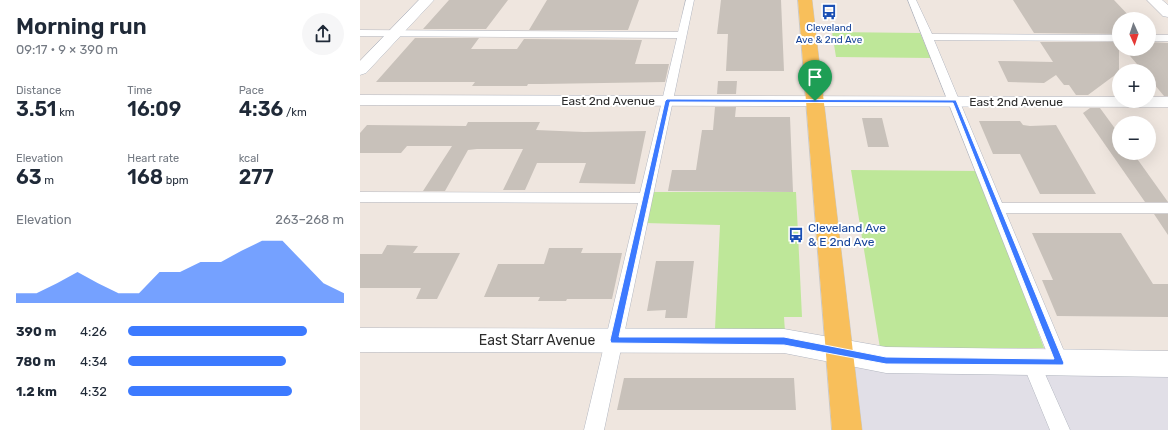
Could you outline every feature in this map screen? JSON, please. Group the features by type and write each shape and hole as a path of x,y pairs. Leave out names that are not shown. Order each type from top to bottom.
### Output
{"main road":[{"path":"805,0 847,430"}],"street":[{"path":"360,70 427,0"},
{"path":"1154,0 1168,13"},
{"name":"East 2nd Avenue","path":"360,100 1168,102"},
{"name":"East Starr Avenue","path":"360,340 784,341 886,360 1168,364"}],"lane":[{"path":"594,430 690,0"},
{"path":"912,0 955,101 1060,363"},
{"path":"360,33 682,35"},
{"path":"928,37 1112,38"},
{"path":"1156,38 1168,38"},
{"path":"360,197 646,198"},
{"path":"998,208 1168,208"},
{"path":"1030,362 1060,430"}],"shaded area":[{"path":"840,360 1168,364 1168,430 847,430"}],"green space":[{"path":"832,32 920,33 931,58 836,57"},
{"path":"851,170 978,171 1044,348 880,348"},
{"path":"651,192 796,192 802,317 784,317 785,332 715,329 720,225 645,223"}],"building":[{"path":"449,0 508,0 486,29 423,29"},
{"path":"547,0 639,0 628,30 529,30"},
{"path":"721,0 781,0 784,71 726,71 728,34 717,34"},
{"path":"1013,0 1114,0 1125,12 1112,12 1112,34 1034,33"},
{"path":"415,38 479,38 471,49 517,49 524,39 642,40 635,64 669,64 665,82 472,86 475,82 376,82"},
{"path":"1040,42 1112,42 1112,56 1119,56 1119,64 1112,64 1112,77 1088,95 1076,95 1069,85 1064,85 1056,75 1044,83 1008,82 998,61 1053,62"},
{"path":"1156,42 1168,43 1168,96 1164,96 1156,86 1156,64 1137,64 1130,56 1156,56"},
{"path":"718,81 737,81 736,94 717,94"},
{"path":"715,107 736,107 735,117 790,117 793,192 668,191 672,170 696,170 702,130 713,130"},
{"path":"1090,108 1100,108 1112,124 1112,155 1083,113"},
{"path":"862,118 882,118 889,147 868,147"},
{"path":"979,121 1020,121 1023,125 1030,126 1056,125 1096,194 1040,194 1020,154 993,154"},
{"path":"468,122 540,122 536,130 584,132 646,131 635,184 579,183 586,163 537,163 525,190 503,190 523,149 477,149 468,150 445,191 423,191 452,146 407,146 401,153 360,153 360,133 367,125 466,126"},
{"path":"1116,160 1138,160 1168,202 1145,202"},
{"path":"1154,214 1168,214 1168,235"},
{"path":"1032,233 1121,233 1153,284 1168,284 1168,317 1057,316 1042,280 1053,280"},
{"path":"387,245 418,246 413,253 460,253 437,299 416,299 421,288 360,288 360,254 382,254"},
{"path":"549,248 583,248 581,253 622,253 612,299 567,299 566,301 538,301 540,297 484,297 498,264 544,264"},
{"path":"656,261 694,261 687,318 665,318 666,310 647,311"},
{"path":"624,378 794,378 796,410 617,410"}],"place":[{"name":"Cleveland Ave & 2nd Ave","path":"829,12"},
{"name":"Cleveland Ave & E 2nd Ave","path":"796,235"}],"route":[{"path":"667,101 815,101 955,101 1060,363 886,360 784,341 614,340 667,101"}]}
